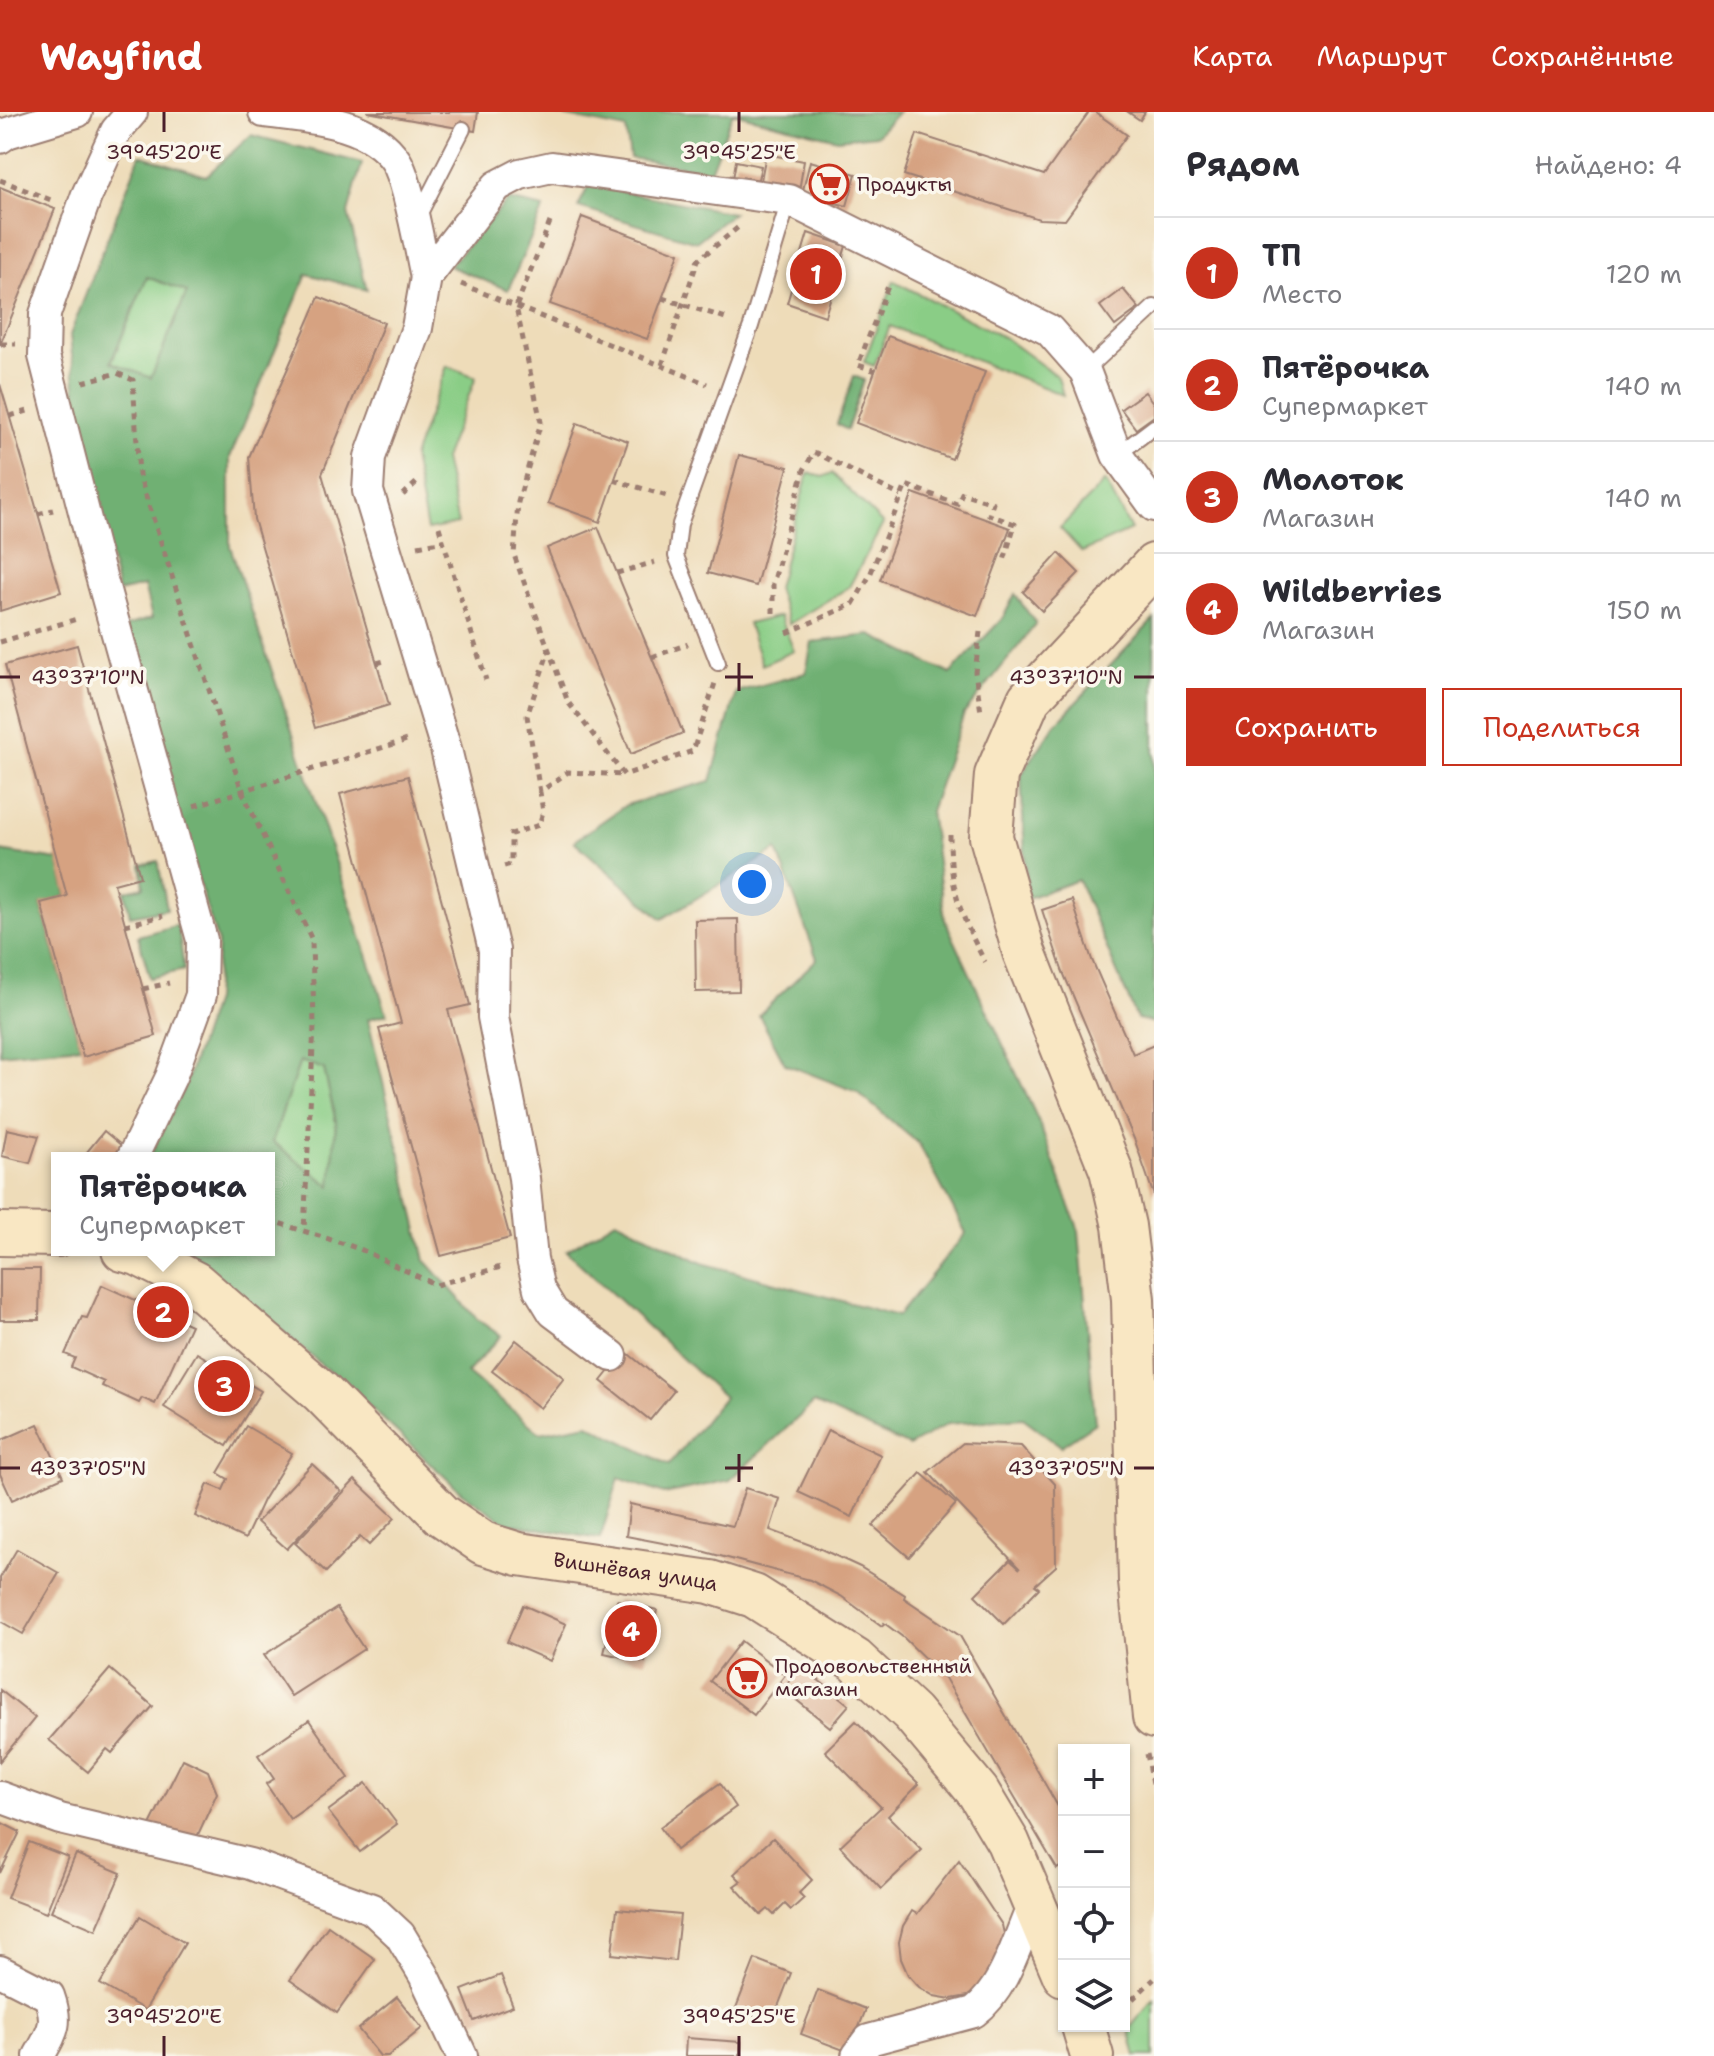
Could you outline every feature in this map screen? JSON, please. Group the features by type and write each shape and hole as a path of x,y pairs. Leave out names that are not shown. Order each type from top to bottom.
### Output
{"street":[{"path":"0,138 7,133 77,112"},
{"path":"132,112 116,131 86,197 45,314 44,356 202,940 201,995 171,1077 135,1152"},
{"path":"264,112 326,121 372,138 396,162 428,274"},
{"path":"612,1356 553,1312 539,1289 532,1259 524,1178 493,1017 494,950 456,785 368,491 370,457 417,328 428,274 497,186 552,167 782,199 890,261 1049,330 1085,371 1117,455 1154,506"},
{"path":"1154,565 1029,699 996,775 991,837 1024,952 1111,1170 1124,1226 1133,1299 1140,1582 1154,1717"},
{"path":"0,1234 51,1235"},
{"name":"Вишнёвая улица","path":"142,1256 195,1283 321,1392 442,1515 483,1543 519,1554 710,1582 754,1596 855,1660 912,1713 978,1792 1008,1842 1058,1961"},
{"path":"0,1797 60,1819 250,1864 372,1909 400,1935 424,1975 462,2056"},
{"path":"857,2056 869,2040 974,2012 988,2001 1033,1905"},
{"path":"0,1971 49,1996 56,2016 51,2035 39,2056"},
{"path":"1085,2032 1092,2056"}],"lane":[{"path":"414,225 463,129"},
{"path":"718,663 676,556 680,524 751,326 782,199"},
{"path":"1085,371 1154,307"},
{"path":"1117,455 1154,427"}],"path":[{"path":"0,180 64,205"},
{"path":"662,365 698,260 782,199"},
{"path":"550,222 516,307 541,422 518,502 514,555 568,702 624,775"},
{"path":"876,371 858,365 890,261"},
{"path":"428,274 728,392"},
{"path":"662,298 751,326"},
{"path":"117,373 133,380 139,475 242,791 312,940 314,1026 304,1231"},
{"path":"773,613 773,584 804,470 814,452 901,496"},
{"path":"614,480 688,503"},
{"path":"787,633 853,604 870,575 906,485 957,504 962,493 993,503 989,515 1015,524 1003,564"},
{"path":"439,527 486,680"},
{"path":"617,573 676,556"},
{"path":"0,642 84,617"},
{"path":"980,632 975,672 981,713"},
{"path":"652,657 707,637"},
{"path":"477,874 511,864 511,834 539,825 543,812 527,716 549,650"},
{"path":"540,792 568,772 624,775 693,751 714,691 718,663"},
{"path":"167,814 439,730"},
{"path":"125,925 169,915"},
{"path":"275,1222 360,1249 436,1285 532,1259"},
{"path":"1130,2001 1154,1979"}],"green space":[{"path":"544,112 898,112 877,135 837,139 733,113 710,171 630,158 626,129"},
{"path":"251,135 362,163 348,213 367,290 307,274 230,457 230,546 387,1014 368,1019 425,1260 478,1320 501,1336 467,1373 540,1433 588,1424 669,1465 724,1397 566,1251 616,1220 702,1263 898,1316 966,1233 919,1144 857,1092 785,1064 759,1015 817,959 777,850 662,919 574,841 626,805 711,781 736,692 806,673 812,642 871,635 950,674 1003,618 1015,594 1036,624 964,714 930,811 945,920 1038,1120 1079,1231 1095,1423 1061,1446 1023,1418 948,1424 909,1446 814,1403 730,1480 664,1494 619,1478 600,1539 506,1523 460,1491 367,1404 213,1272 181,1256 275,1256 275,1152 152,1152 184,1088 214,1000 218,943 183,832 126,626 152,618 144,586 118,592 77,407 70,335 140,155 206,176","holes":["147,277 187,292 151,378 111,362","300,1061 324,1069 336,1122 331,1186 272,1142"]},
{"path":"589,185 733,213 696,242 578,207"},
{"path":"508,200 544,208 508,290 449,266"},
{"path":"147,277 187,292 151,379 111,363"},
{"path":"894,281 1005,338 1058,377 1063,395 890,326 874,366 864,362"},
{"path":"447,366 476,377 444,459 458,524 427,530 413,457"},
{"path":"854,376 864,380 847,430 837,424"},
{"path":"808,473 823,477 832,473 883,524 849,587 789,624 777,588"},
{"path":"1105,481 1131,530 1082,552 1060,528"},
{"path":"780,616 794,651 762,665 748,624"},
{"path":"1154,619 1154,1023 1137,1019 1078,880 1027,898 1021,775 1055,725"},
{"path":"0,851 58,860 67,896 41,904 80,1046 0,1054"},
{"path":"158,861 167,909 130,916 125,891 144,887 141,865"},
{"path":"178,925 184,970 150,978 138,936"},
{"path":"300,1061 324,1068 336,1122 332,1187 272,1142"},
{"path":"1154,1999 1154,2056 1136,2056 1130,2028"}],"building":[{"path":"367,112 478,112 475,131"},
{"path":"1089,112 1095,112 1127,135 1065,220 1039,219 904,175 917,134 1044,175"},
{"path":"1128,112 1145,112 1140,120"},
{"name":"Продукты","path":"766,154 804,161 799,191 760,185"},
{"path":"736,161 761,166 756,188 732,184"},
{"name":"Продукты","path":"810,161 856,174 847,206 802,194"},
{"path":"0,187 55,209 0,345"},
{"path":"582,217 679,253 647,339 550,304"},
{"path":"808,233 846,246 825,316 787,303"},
{"path":"1123,289 1139,308 1115,326 1100,306"},
{"path":"319,297 384,323 322,474 389,705 315,728 254,519 249,457"},
{"path":"888,336 985,372 952,459 856,423"},
{"path":"0,384 61,592 0,611"},
{"path":"1145,392 1154,404 1154,416 1136,429 1121,409"},
{"path":"577,423 628,441 600,522 548,503"},
{"path":"739,455 788,467 756,586 708,573"},
{"path":"913,493 1010,528 977,616 880,580"},
{"path":"598,527 683,733 631,754 547,548"},
{"path":"1059,553 1079,573 1042,611 1023,592"},
{"path":"77,645 140,877 114,884 156,1036 83,1057 41,903 67,896 5,665"},
{"path":"408,776 470,1005 448,1010 510,1238 441,1256 379,1029 401,1023 340,794"},
{"path":"1072,900 1092,960 1133,1054 1154,1045 1154,1196 1135,1141 1062,970 1042,910"},
{"path":"738,919 739,991 696,992 695,920"},
{"path":"7,1129 39,1136 30,1163 2,1156"},
{"path":"104,1131 122,1146 117,1152 87,1152"},
{"path":"0,1269 40,1269 39,1320 0,1320"},
{"path":"102,1285 191,1325 155,1404 142,1398 139,1403 102,1386 104,1382 71,1367 75,1358 65,1354 82,1317 87,1318"},
{"path":"516,1340 564,1378 540,1408 492,1371"},
{"path":"625,1351 674,1391 650,1420 601,1381"},
{"path":"197,1353 261,1391 227,1446 164,1407"},
{"path":"38,1424 63,1477 12,1500 0,1474 0,1441"},
{"path":"246,1426 292,1453 263,1500 245,1539 195,1516 208,1484 223,1490 228,1479 218,1473"},
{"path":"828,1430 881,1455 852,1517 798,1492"},
{"path":"963,1443 1021,1446 1055,1484 1056,1566 1035,1585 1039,1588 1004,1624 975,1595 1010,1560 1020,1569 928,1472"},
{"path":"312,1464 341,1491 287,1549 257,1522"},
{"path":"921,1473 956,1504 909,1557 873,1526"},
{"path":"355,1480 395,1518 369,1545 360,1537 326,1572 295,1543"},
{"path":"745,1488 780,1499 770,1530 860,1567 905,1595 904,1598 960,1636 1058,1807 1058,1868 945,1678 904,1638 841,1596 810,1580 694,1549 626,1536 630,1504 733,1526"},
{"path":"17,1549 59,1573 23,1634 0,1621 0,1578"},
{"path":"617,1600 657,1610 645,1662 604,1653"},
{"path":"523,1605 566,1624 550,1661 507,1642"},
{"path":"337,1608 364,1649 291,1696 264,1655"},
{"name":"Продовольственный магазин","path":"741,1641 785,1675 754,1715 710,1681"},
{"path":"801,1666 849,1705 830,1727 783,1689"},
{"path":"110,1669 153,1706 112,1753 107,1749 88,1772 49,1740"},
{"path":"0,1690 35,1718 0,1761"},
{"path":"309,1720 349,1778 290,1819 266,1784 274,1779 258,1755"},
{"path":"856,1721 919,1784 888,1816 922,1850 881,1889 840,1846 881,1807 825,1751"},
{"path":"183,1759 208,1771 217,1793 196,1839 152,1832 151,1823"},
{"path":"366,1783 397,1824 360,1852 328,1811"},
{"path":"720,1783 736,1807 676,1850 660,1827"},
{"path":"0,1822 20,1832 0,1873"},
{"path":"773,1838 812,1880 799,1893 804,1898 791,1910 785,1904 774,1915 768,1909 761,1915 734,1886 741,1881 734,1874"},
{"path":"29,1842 68,1857 46,1913 7,1898"},
{"path":"76,1854 121,1873 96,1930 51,1911"},
{"path":"959,1860 1002,1925 1006,1943 983,1989 951,1999 934,1996 919,1987 908,1975 901,1959 899,1942 903,1926 912,1911 917,1914"},
{"path":"617,1909 680,1915 675,1961 612,1954"},
{"path":"140,1916 185,1943 145,2010 100,1984"},
{"path":"328,1926 375,1959 337,2013 290,1980"},
{"path":"755,1959 791,1973 772,2022 736,2008"},
{"path":"501,1975 513,2006 474,2021 462,1990"},
{"path":"818,1990 866,2009 849,2052 801,2034"},
{"path":"397,1997 422,2028 388,2056 380,2056 358,2029"},
{"path":"686,2038 741,2042 740,2056 685,2056"}],"place":[{"name":"Продукты","path":"829,184"},
{"name":"ТП","path":"816,274"},
{"name":"Пятёрочка","path":"163,1312"},
{"name":"Молоток","path":"224,1386"},
{"name":"Wildberries","path":"631,1631"},
{"name":"Продовольственный магазин","path":"747,1678"}]}
